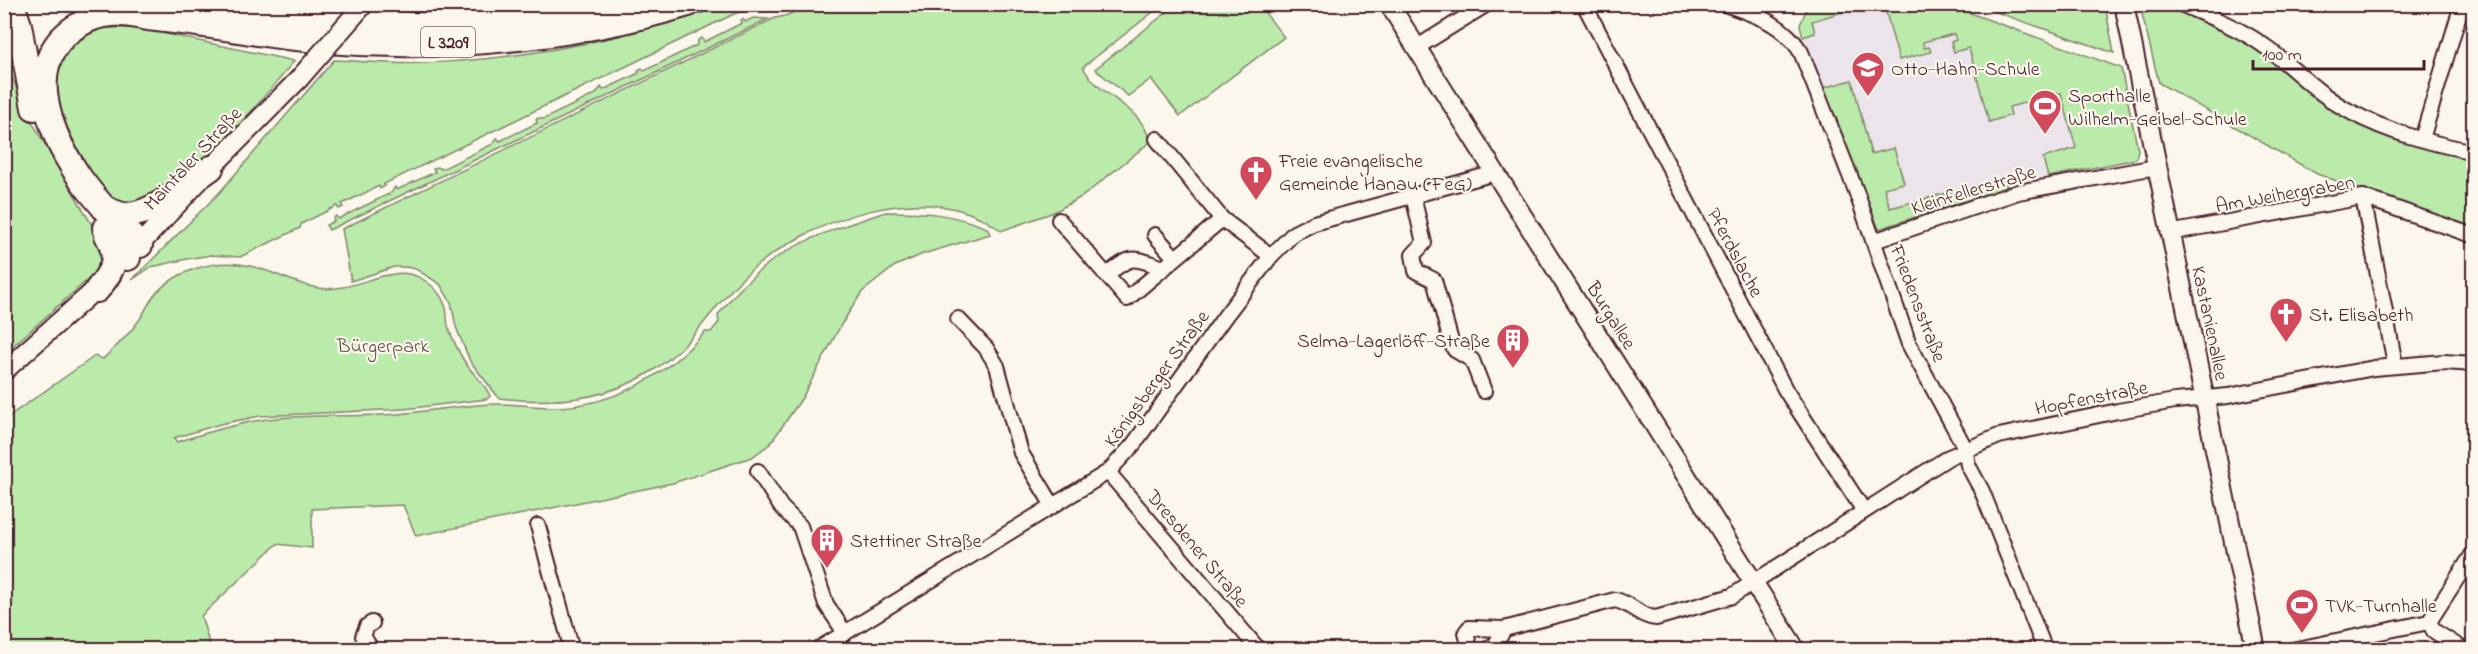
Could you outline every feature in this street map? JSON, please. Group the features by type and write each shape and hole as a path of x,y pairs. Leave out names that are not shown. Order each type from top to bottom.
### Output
{"highway":[{"path":"12,4 19,25 34,109 50,141 102,214 134,252"},
{"name":"L 3209","path":"134,4 209,14 429,24 494,22 611,5"},
{"name":"L 3209","path":"209,14 287,37 336,41 472,41 608,24 688,4"},
{"path":"97,290 108,276 115,256 102,214 71,163 49,118 43,89 51,56 69,31 82,22 97,17 114,13 209,14"},
{"path":"102,214 140,213 156,206 211,168"}],"street":[{"name":"Maintaler Straße","path":"4,371 97,290 211,168 298,80 364,4"},
{"name":"Burgallee","path":"1389,4 1796,650"},
{"path":"1416,48 1487,4"},
{"name":"Pferdslache","path":"1584,4 1786,391 1864,511"},
{"name":"Friedensstraße","path":"1725,4 1776,24 1790,35 1801,52 1874,241 1913,353 1965,448 1968,465 1982,491 2045,650"},
{"name":"Kastanienallee","path":"2124,4 2256,650"},
{"path":"2181,4 2253,38 2315,90 2350,112 2422,140 2474,152"},
{"path":"2422,140 2462,4"},
{"path":"1157,139 1222,219 1271,256"},
{"name":"Kleinfellerstraße","path":"1874,241 2018,192 2156,168"},
{"name":"Königsberger Straße","path":"817,650 1108,472 1133,445 1271,256 1294,233 1302,228 1495,173"},
{"path":"1413,196 1424,243 1413,255 1416,272 1434,280 1452,345 1472,360 1484,391"},
{"path":"2362,197 2395,364"},
{"name":"Am Weihergraben","path":"2169,233 2362,197 2474,236"},
{"path":"1059,220 1127,299 1222,219"},
{"path":"1155,235 1175,258"},
{"path":"1107,275 1131,258 1164,268"},
{"path":"958,319 992,357 999,372 1021,453 1053,506"},
{"name":"Hopfenstraße","path":"1504,630 1615,600 1644,616 1662,617 1732,596 1965,448 2028,429 2175,401 2204,399 2395,364 2444,362 2474,364"},
{"path":"758,471 781,507 800,526 826,604 844,633"},
{"name":"Dresdener Straße","path":"1108,472 1259,650"},
{"path":"538,526 572,650"},
{"path":"2292,650 2429,622 2474,552"},
{"path":"2429,622 2434,631 2464,650"},
{"path":"372,623 367,626 363,636 372,650"},
{"path":"1470,650 1466,632 1469,628 1504,630 1496,644 1486,650"}],"shaded area":[{"path":"1808,5 1948,5 2121,68 2138,150 2136,159 2016,184 1879,229 1801,33 1800,25"}],"green space":[{"path":"730,4 795,5 787,8 749,10 734,14 384,184 385,186 380,189 379,186 342,204 343,207 339,209 337,206 301,224 300,228 240,257 211,255 187,259 151,267 132,280 219,193 334,60 414,63 503,57 618,36"},
{"path":"810,5 1162,5 1083,67 1099,86 1139,119 1150,142 1083,196 1054,212 1001,231 972,214 940,206 905,205 870,211 802,236 772,254 747,274 692,337 652,371 616,389 578,398 540,401 499,398 470,361 456,327 451,302 440,284 416,269 394,267 351,281 342,229 775,18"},
{"path":"1176,5 1259,5 1284,37 1180,116 1151,79 1128,96 1095,69"},
{"path":"1808,5 1843,5 1846,11 1812,21 1815,33 1803,37 1800,25"},
{"path":"1884,5 1948,5 2121,68 2138,150 2136,159 2048,177 2043,158 2076,148 2061,93 2009,107 2011,115 1989,122 1969,48 1954,52 1951,42 1956,40 1954,34 1923,42 1924,48 1929,47 1931,52 1899,60"},
{"name":"Otto-Hahn-Schule","path":"1986,5 2105,5 2114,53 1987,9"},
{"path":"2148,5 2163,5 2249,41 2317,96 2473,156 2473,229 2317,174 2159,83 2142,14 2150,12"},
{"path":"753,18 768,19 329,230 326,225 334,221 333,218 336,216 338,219 391,193 395,187 397,190 435,172 433,169 437,167 442,169 493,144 497,138 500,141 537,123 536,119 544,119 596,94 601,87 603,90 639,73 638,70 642,68 644,71 697,45 698,40 702,38 704,42 742,23 743,19 745,22"},
{"path":"101,28 138,28 294,61 225,140 182,180 163,194 147,201 124,202 109,196 99,186 69,132 56,99 57,76 68,50"},
{"path":"4,38 11,74 25,110 102,242 103,254 93,275 5,353"},
{"path":"1852,80 1871,154 1894,148 1904,183 1884,188 1890,208 2004,178 2007,187 1879,229 1823,88"},
{"name":"Bürgerpark","path":"886,212 949,216 987,228 990,234 923,254 895,266 862,292 841,325 802,398 770,444 752,457 673,483 416,536 403,505 312,509 312,548 277,544 201,616 211,649 5,649 5,419 95,356 103,359 133,328 157,292 186,272 210,265 233,264 254,267 310,286 328,289 394,274 403,273 419,277 433,287 443,300 448,326 459,351 490,396 487,399 404,409 260,416 220,424 174,438 177,442 229,427 276,418 383,415 496,404 560,407 601,400 640,384 658,373 675,361 705,332 711,332 719,322 718,315 736,293 773,260 813,238"}],"place":[{"name":"Otto-Hahn-Schule","path":"1868,97"},
{"name":"Sporthalle Wilhelm-Geibel-Schule","path":"2045,135"},
{"name":"Freie evangelische Gemeinde Hanau (FeG)","path":"1256,201"},
{"name":"St. Elisabeth","path":"2286,343"},
{"name":"Selma-Lagerlöff-Straße","path":"1513,369"},
{"name":"Stettiner Straße","path":"827,569"},
{"name":"TVK-Turnhalle","path":"2302,634"}]}
